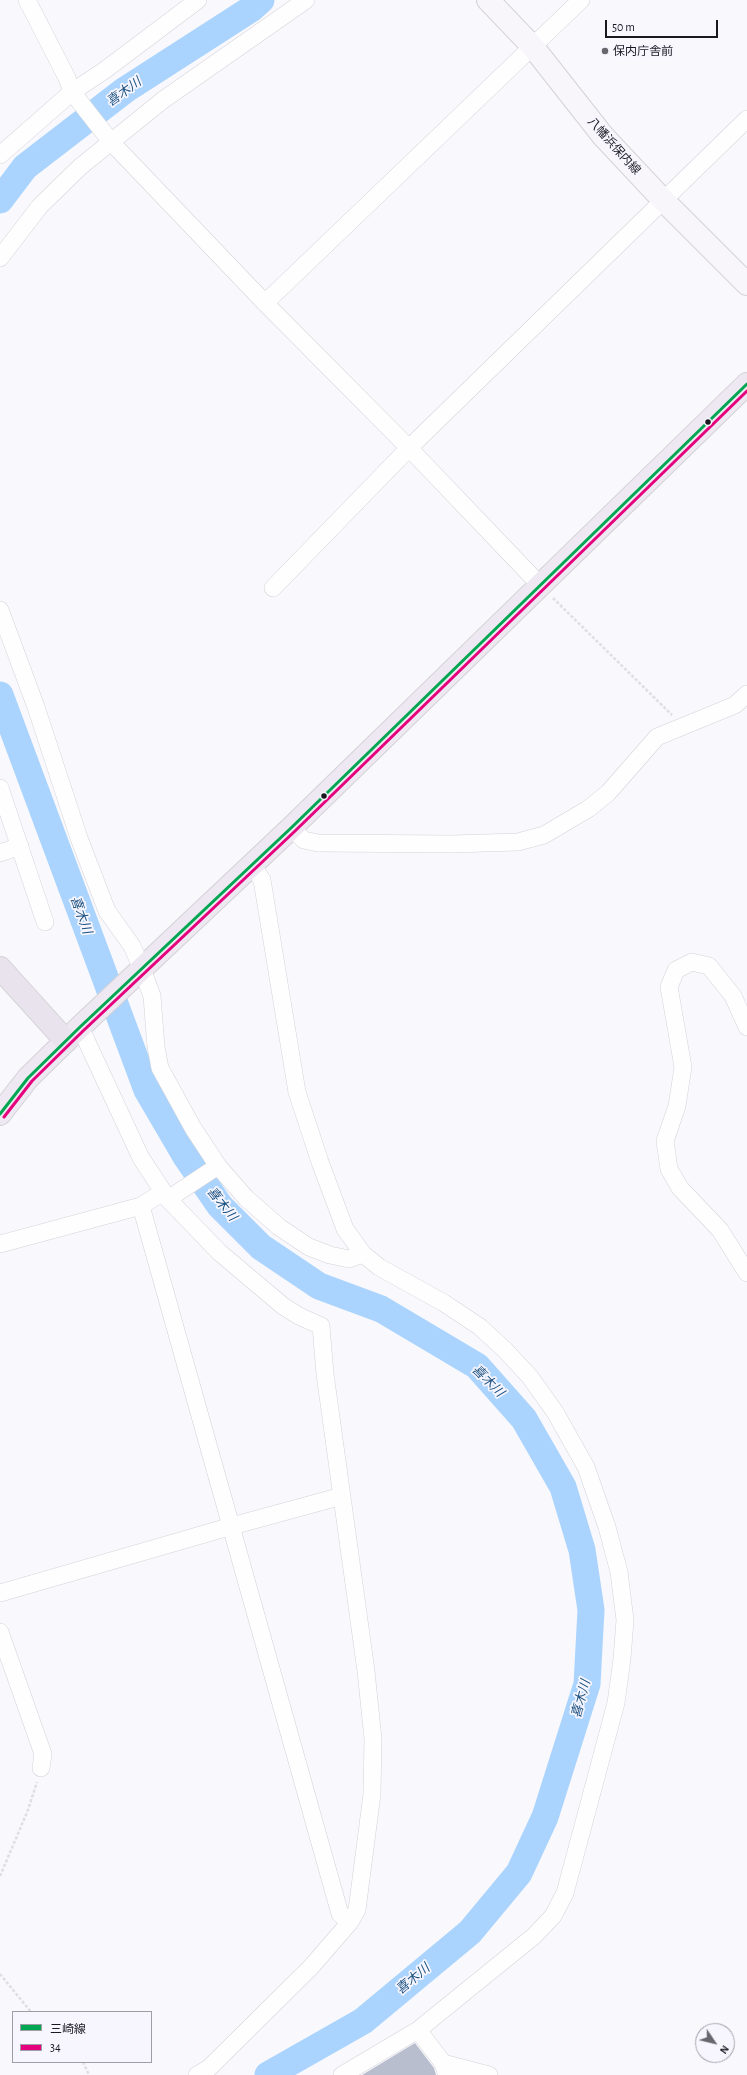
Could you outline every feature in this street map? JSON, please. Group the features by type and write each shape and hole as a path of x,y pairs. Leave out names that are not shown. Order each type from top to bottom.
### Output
{"highway":[{"path":"0,1114 28,1078 78,1029 291,828 747,384"},
{"path":"0,968 78,1029"}],"main road":[{"name":"八幡浜保内線","path":"488,0 533,47 603,136 663,200 747,284"}],"street":[{"path":"27,0 74,94 110,140 265,304 409,448 509,556 540,585"},
{"path":"0,155 74,94 198,0"},
{"path":"0,258 40,206 110,140 163,100 306,0"},
{"path":"265,304 581,0"},
{"path":"273,588 409,448 747,119"},
{"path":"0,610 36,707 79,838 107,911 132,946 138,974 152,996 156,1047 160,1068 215,1169 279,1227 310,1247 330,1255 349,1259 363,1254"},
{"path":"291,828 304,840 318,842 452,844 518,842 544,835 588,810 608,793 657,737 683,725 743,704"},
{"path":"0,788 45,922"},
{"path":"0,853 20,846"},
{"path":"252,865 262,880 297,1092 320,1162 345,1229 363,1254 379,1267 444,1303 480,1327 505,1350 530,1377 555,1412 586,1467 607,1527 619,1572 625,1620 622,1659 616,1703 565,1893 553,1916 534,1936 418,2030 342,2075"},
{"path":"747,1027 733,996 709,966 692,962 676,970 669,987 683,1067 677,1106 665,1141 669,1169 680,1188 720,1230 747,1273"},
{"path":"78,1029 141,1158 168,1196 219,1252 283,1306 299,1316 321,1326 325,1374 366,1671 373,1739 372,1794 357,1910 350,1922 311,1967 209,2068 198,2075"},
{"path":"0,1244 141,1206 168,1196 215,1169"},
{"path":"141,1206 340,1914 350,1922"},
{"path":"0,1594 232,1526 342,1496"},
{"path":"0,1632 43,1754 41,1768"},
{"path":"418,2030 445,2069 489,2075"}],"path":[{"path":"540,585 683,725"},
{"path":"0,1876 28,1810 41,1768"},
{"path":"0,1974 31,2011"},
{"path":"83,2063 89,2075"}],"building":[{"path":"415,2043 434,2068 436,2075 362,2075"}],"waterway":[{"name":"喜木川","path":"0,200 25,167 125,90 251,9 261,0"},
{"name":"喜木川","path":"0,695 147,1090 185,1155 220,1206 261,1247 319,1286 381,1309 477,1366 524,1419 563,1487 582,1550 591,1610 587,1684 545,1817 519,1873 470,1932 363,2021 268,2075"}],"transit line":[{"name":"三崎線","path":"0,1114 28,1078 80,1027 291,828 747,384"},
{"name":"34","path":"4,1117 32,1081 83,1031 294,832 747,391"}],"place":[{"name":"保内庁舎前","path":"605,51"}]}
